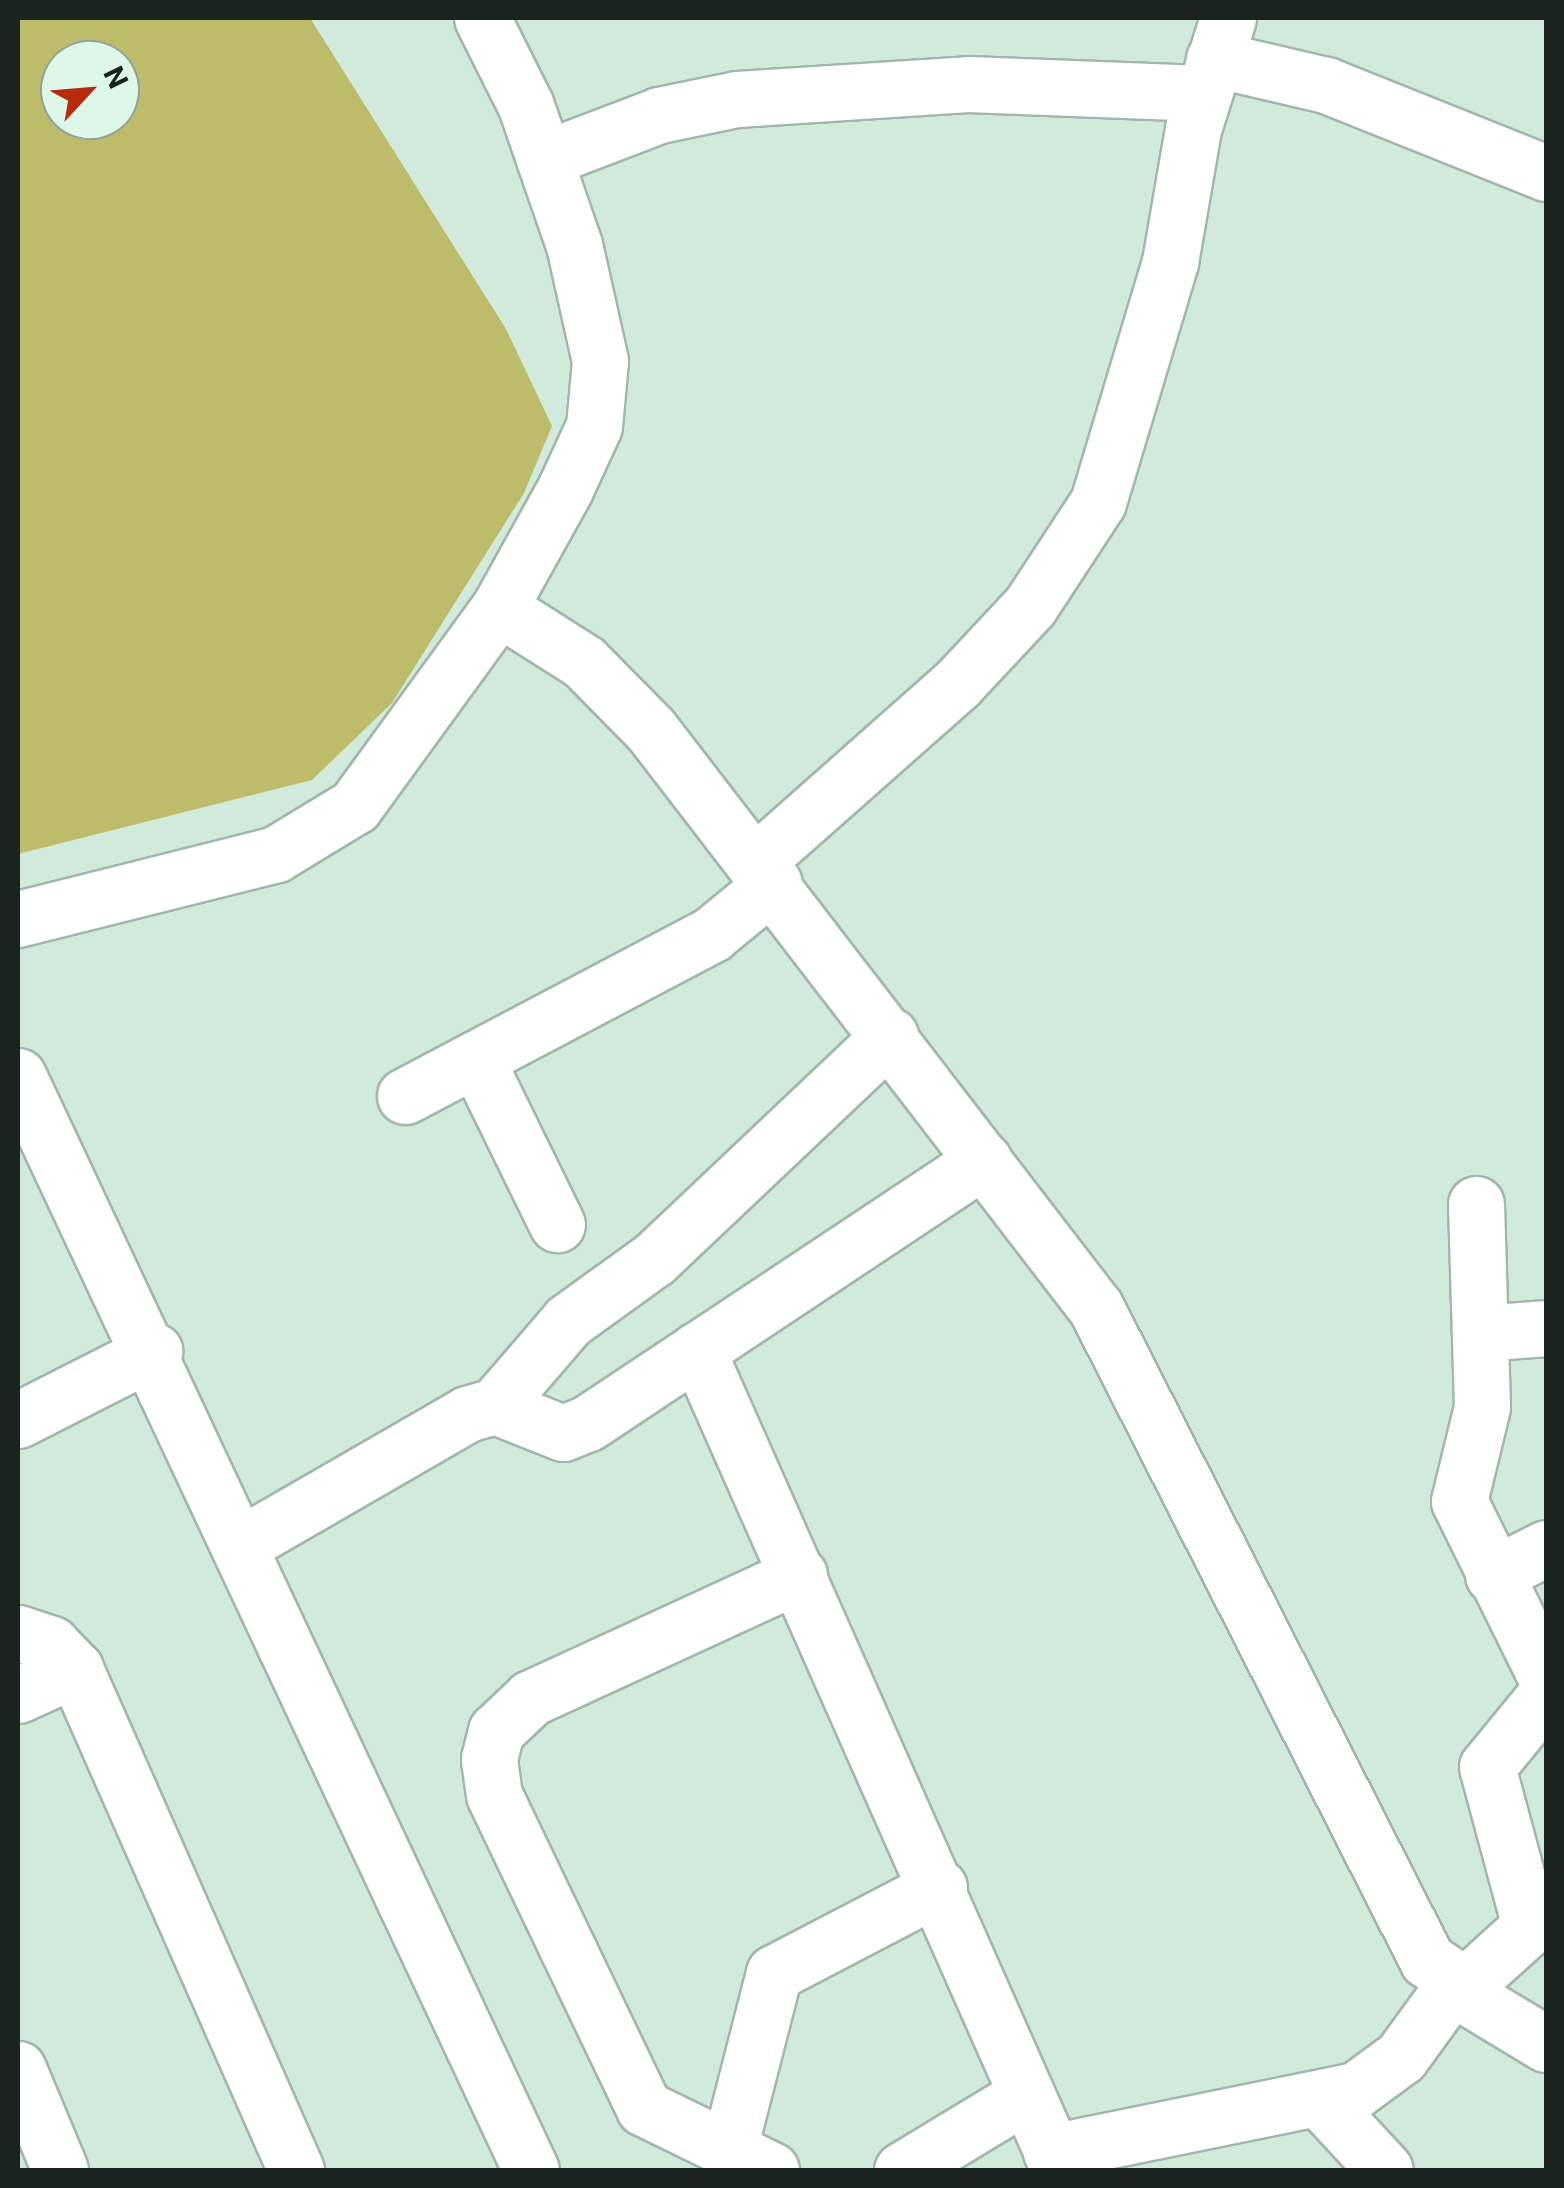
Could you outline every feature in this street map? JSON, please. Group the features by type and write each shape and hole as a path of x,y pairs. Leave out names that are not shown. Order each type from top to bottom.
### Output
{"street":[{"path":"18,918 276,854 320,833 355,806 499,608 565,489 601,394 574,245 544,159 482,18"},
{"path":"544,159 659,115 736,100 968,84 1215,56 1326,85 1546,172"},
{"path":"405,1096 712,934 765,872 1030,606 1098,502 1170,262 1215,56"},
{"path":"499,608 584,662 765,872 1096,1308 1419,1946 1457,1980 1463,1994 1546,2044"},
{"path":"242,1544 495,1406 568,1321 654,1260 890,1036"},
{"path":"476,1059 558,1224"},
{"path":"18,1076 154,1350 531,2170"},
{"path":"495,1406 562,1433 696,1350 984,1160"},
{"path":"1476,1204 1480,1434 1458,1501 1546,1677"},
{"path":"1480,1333 1546,1328"},
{"path":"18,1420 154,1350"},
{"path":"696,1350 940,1887 1024,2096 1055,2161 1323,2102 1400,2057 1457,1980 1483,1973 1538,1919 1487,1767 1546,1694"},
{"path":"1493,1574 1546,1548"},
{"path":"799,1575 530,1698 496,1731 489,1759 494,1795 644,2108 749,2161 774,1973 940,1887"},
{"path":"18,1633 51,1644 74,1670 296,2170"},
{"path":"18,1695 74,1670"},
{"path":"18,2069 60,2170"},
{"path":"902,2170 1024,2096"},
{"path":"1323,2102 1385,2170"}],"shaded area":[{"path":"18,18 310,18 506,329 552,426 524,493 392,703 312,780 18,854"}]}
